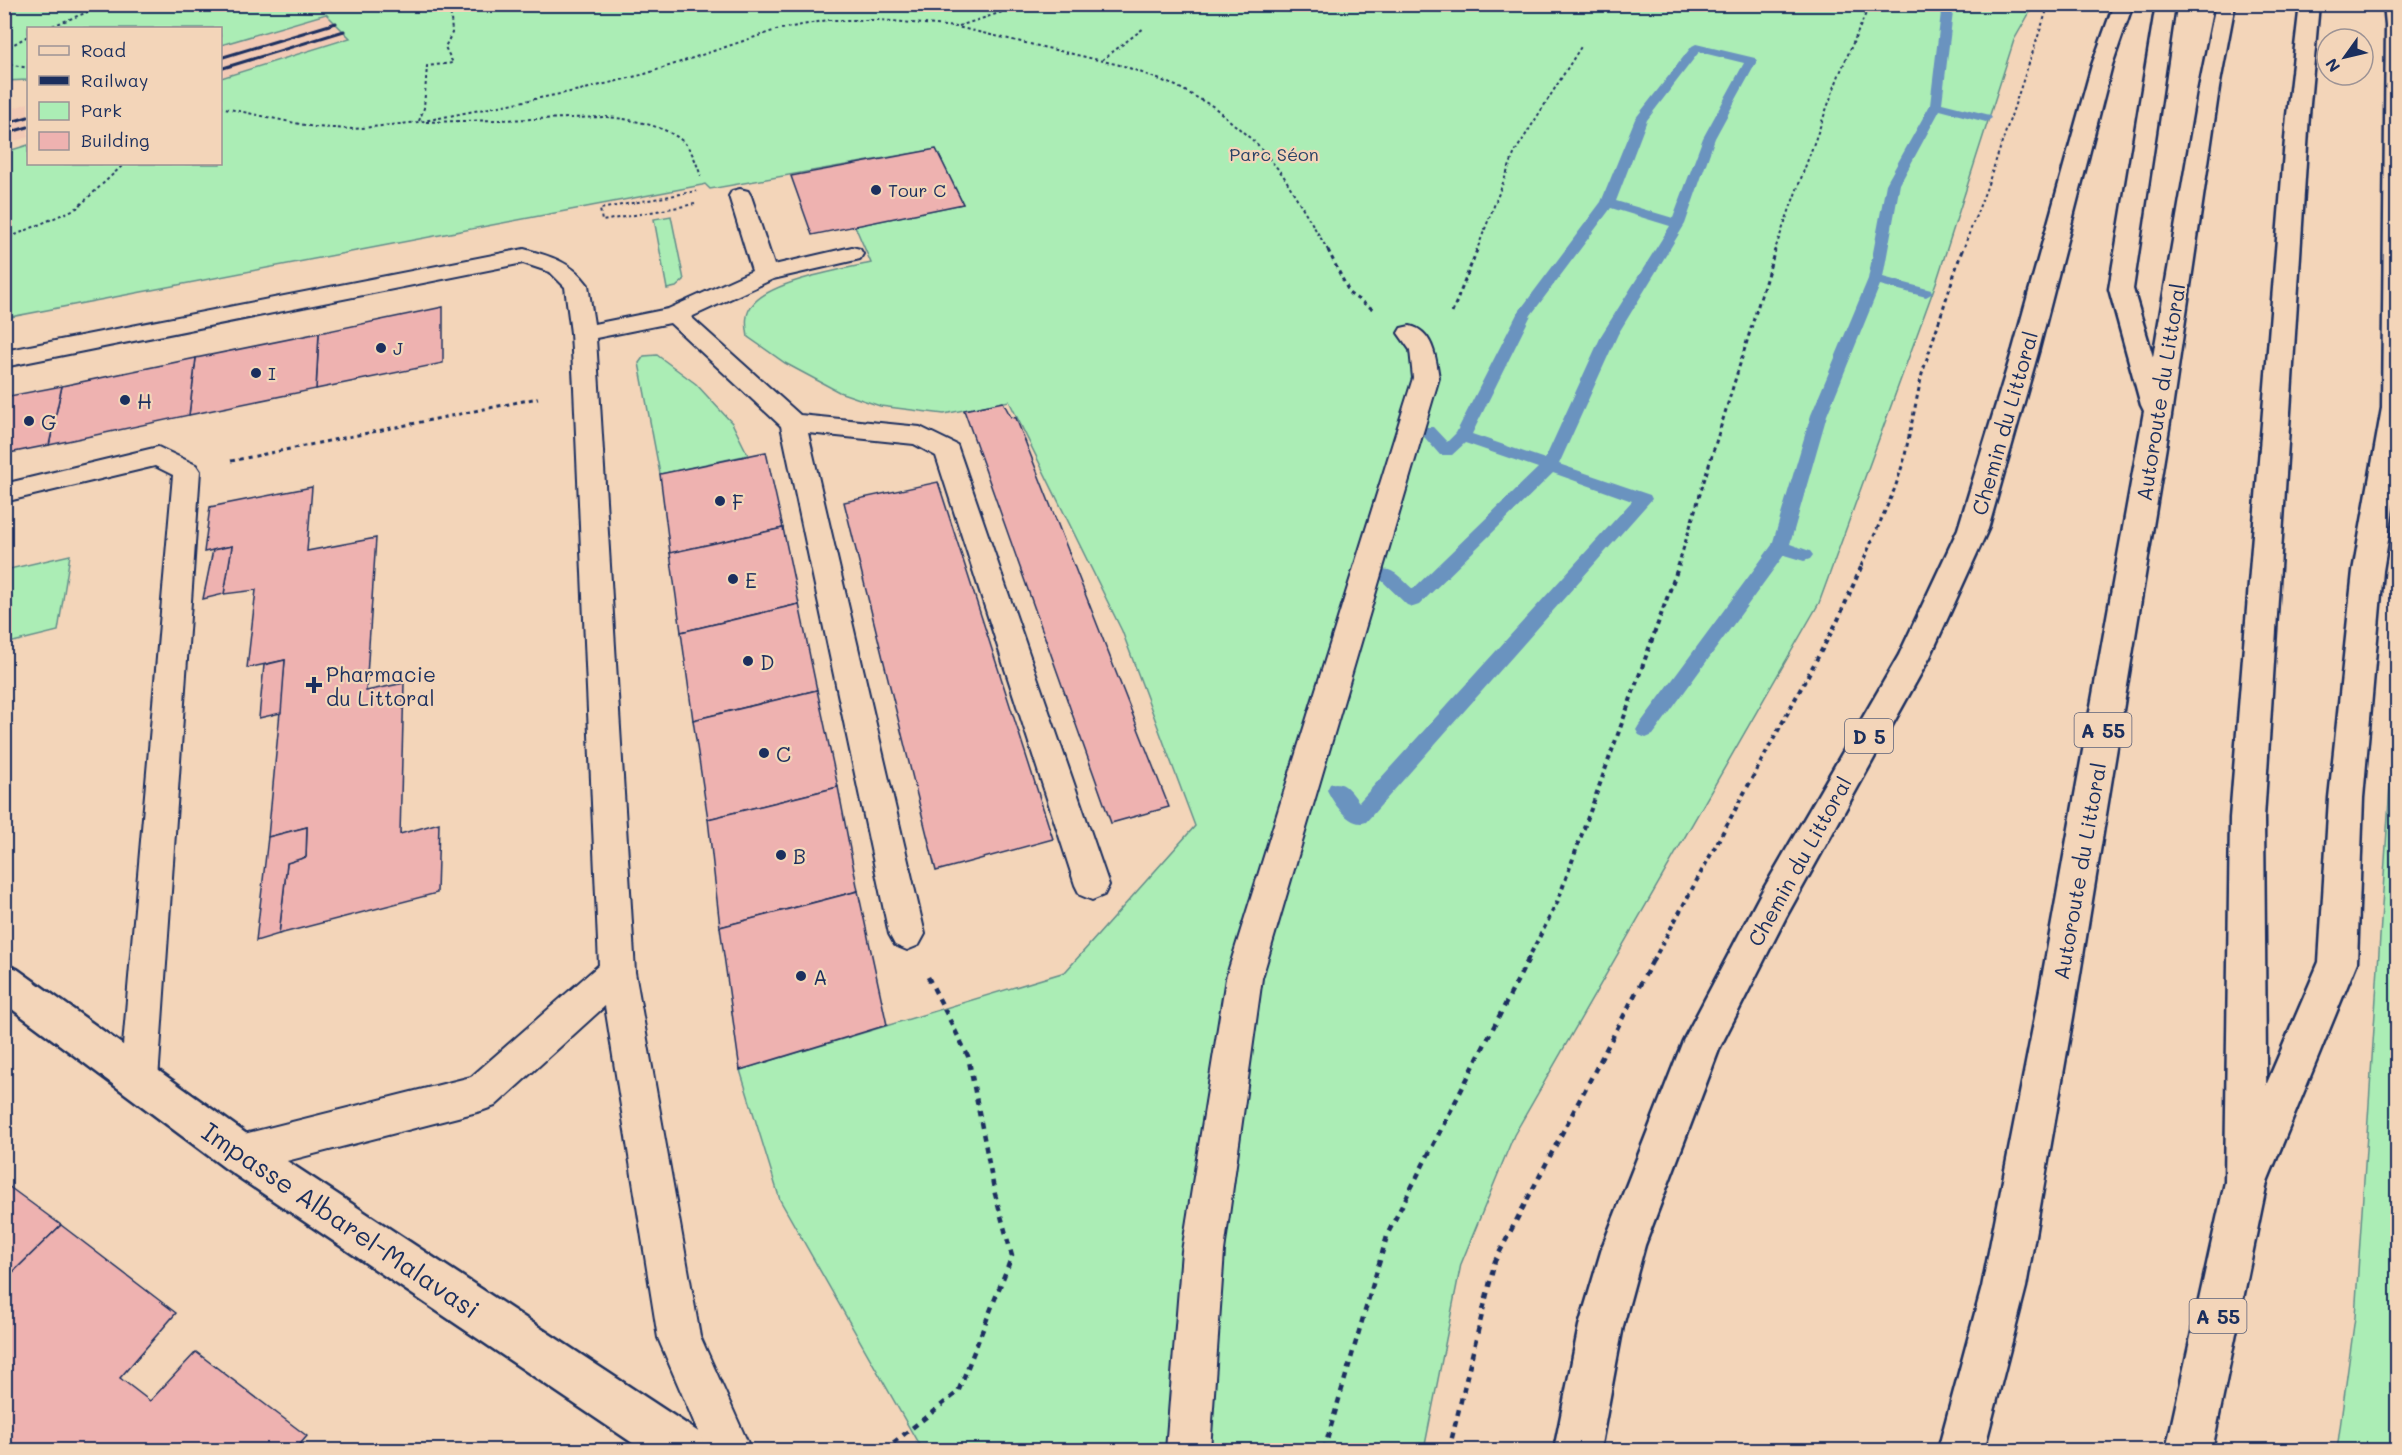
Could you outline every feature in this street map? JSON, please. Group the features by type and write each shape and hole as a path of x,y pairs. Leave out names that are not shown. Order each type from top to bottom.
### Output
{"main road":[{"name":"Chemin du Littoral","path":"1577,1450 1601,1326 1624,1245 1703,1041 1773,906 1914,657 1973,529 2026,349 2102,65 2124,4"},
{"path":"2157,416 2121,289 2166,4"},
{"name":"Autoroute du Littoral","path":"1961,1450 2004,1287 2056,1005 2157,416 2207,100 2226,4"},
{"name":"A 55","path":"2189,1450 2246,1182 2247,818 2298,115 2310,4"},
{"path":"2246,1182 2338,962 2346,798 2367,583 2396,413 2396,25 2394,4"},
{"name":"Impasse Albarel-Malavasi","path":"4,981 240,1154 683,1450"}],"lane":[{"path":"740,196 765,274"},
{"path":"583,333 675,315 765,274 852,254"},
{"path":"4,359 524,256 558,267 576,285 583,333 587,388 617,972 679,1338 729,1450"},
{"path":"675,315 793,423 907,934"},
{"path":"1188,1450 1203,1251 1244,978 1426,378 1422,349 1410,333"},
{"path":"793,423 920,436 948,451 1092,885"},
{"path":"4,492 158,456 187,471 139,1080"},
{"path":"240,1154 481,1093 617,972"}],"path":[{"path":"50,27 108,4"},
{"path":"419,122 424,108 427,66 453,63 445,47 452,33 450,4"},
{"path":"957,27 1027,4"},
{"path":"1379,4 1387,11"},
{"path":"1324,1450 1388,1233 1557,903 1685,549 1775,249 1839,75 1870,4"},
{"path":"1449,1450 1495,1261 1693,884 1838,620 1895,488 1904,460 1922,374 1957,264 1990,178 2049,4"},
{"path":"222,108 314,127 353,129 419,122 625,79 776,30 828,20 880,20 957,27 1124,66 1176,86 1214,107 1257,144 1283,175 1320,234 1350,294 1410,333"},
{"path":"1101,60 1144,28"},
{"path":"4,50 27,37"},
{"path":"1426,378 1515,152 1582,45"},
{"path":"4,63 27,68"},
{"path":"419,122 450,123 607,117 636,120 680,139 694,156 701,178"},
{"path":"4,240 77,208 123,165"},
{"path":"705,189 600,209 602,221 740,196"},
{"path":"187,471 587,388"},
{"path":"884,1450 958,1392 1012,1256 995,1194 968,1056 907,934"}],"shaded area":[{"path":"326,14 350,38 222,78 222,45"},
{"path":"27,103 27,137 5,144 5,111"}],"green space":[{"name":"Parc Séon","path":"5,4 2034,5 2014,40 1937,280 1819,603 1514,1135 1461,1264 1424,1450 922,1450 780,1200 740,1070 1065,972 1195,826 1122,631 1009,401 944,414 880,406 839,392 785,363 748,337 747,315 754,303 763,295 792,282 871,263 855,226 963,204 936,149 710,189 705,184 5,318 5,152 27,145 27,165 222,165 222,78 350,38 326,14 222,45 222,27 27,27 27,80 5,81"},
{"path":"671,216 684,280 676,287 667,289 654,219"},
{"path":"657,355 696,384 732,423 748,455 660,474 639,363 644,356"},
{"path":"70,555 58,631 5,644 5,570"},
{"path":"2397,678 2397,1450 2337,1450 2355,1317"}],"building":[{"name":"Tour C","path":"936,149 963,204 812,235 791,176"},
{"name":"J","path":"443,307 443,363 316,389 319,333"},
{"name":"I","path":"319,333 316,389 189,415 196,358"},
{"name":"H","path":"196,358 189,415 49,445 62,386"},
{"name":"G","path":"62,386 49,445 4,454 4,397"},
{"path":"1003,402 1011,417 1016,418 1169,807 1111,823 964,410"},
{"name":"F","path":"766,452 783,528 670,553 660,474"},
{"path":"938,482 1053,839 936,871 844,502"},
{"path":"312,487 307,551 376,538 366,691 404,683 400,834 439,823 437,893 279,934 287,863 306,857 307,827 268,837 285,660 247,668 256,590 224,594 232,546 204,552 210,507"},
{"name":"E","path":"783,528 799,604 681,632 670,553"},
{"path":"232,546 224,594 203,599 213,550"},
{"name":"D","path":"799,604 817,690 693,720 681,632"},
{"path":"285,660 281,713 259,718 264,665"},
{"name":"C","path":"817,690 838,787 708,819 693,720"},
{"name":"B","path":"838,787 858,891 720,927 708,819"},
{"path":"307,827 306,857 287,863 279,934 256,941 268,837"},
{"name":"A","path":"858,891 887,1025 740,1070 720,927"},
{"path":"4,1183 61,1225 4,1281"},
{"path":"61,1225 176,1313 120,1378 150,1401 196,1352 307,1436 295,1450 4,1450 4,1281"}],"waterway":[{"path":"1936,105 1948,4"},
{"path":"1608,203 1641,119 1696,48 1751,61 1709,138 1678,224"},
{"path":"1875,279 1893,184 1936,105"},
{"path":"1936,105 1986,118"},
{"path":"1463,436 1524,314 1608,203"},
{"path":"1608,203 1678,224"},
{"path":"1550,466 1610,334 1678,224"},
{"path":"1780,547 1819,415 1875,279"},
{"path":"1875,279 1926,293"},
{"path":"1427,431 1446,451 1463,436"},
{"path":"1463,436 1550,466"},
{"path":"1337,790 1359,816 1644,499 1550,466"},
{"path":"1385,575 1413,600 1550,466"},
{"path":"1646,730 1780,547"},
{"path":"1780,547 1804,555"}],"railway":[{"path":"222,57 336,23"},
{"path":"222,68 344,31"},
{"path":"4,124 27,117"},
{"path":"4,134 27,127"}],"place":[{"name":"Tour C","path":"876,190"},
{"name":"J","path":"381,348"},
{"name":"I","path":"256,373"},
{"name":"H","path":"125,400"},
{"name":"G","path":"29,421"},
{"name":"F","path":"720,501"},
{"name":"E","path":"733,579"},
{"name":"D","path":"748,661"},
{"name":"Pharmacie du Littoral","path":"314,685"},
{"name":"C","path":"764,753"},
{"name":"B","path":"781,855"},
{"name":"A","path":"801,976"}]}
